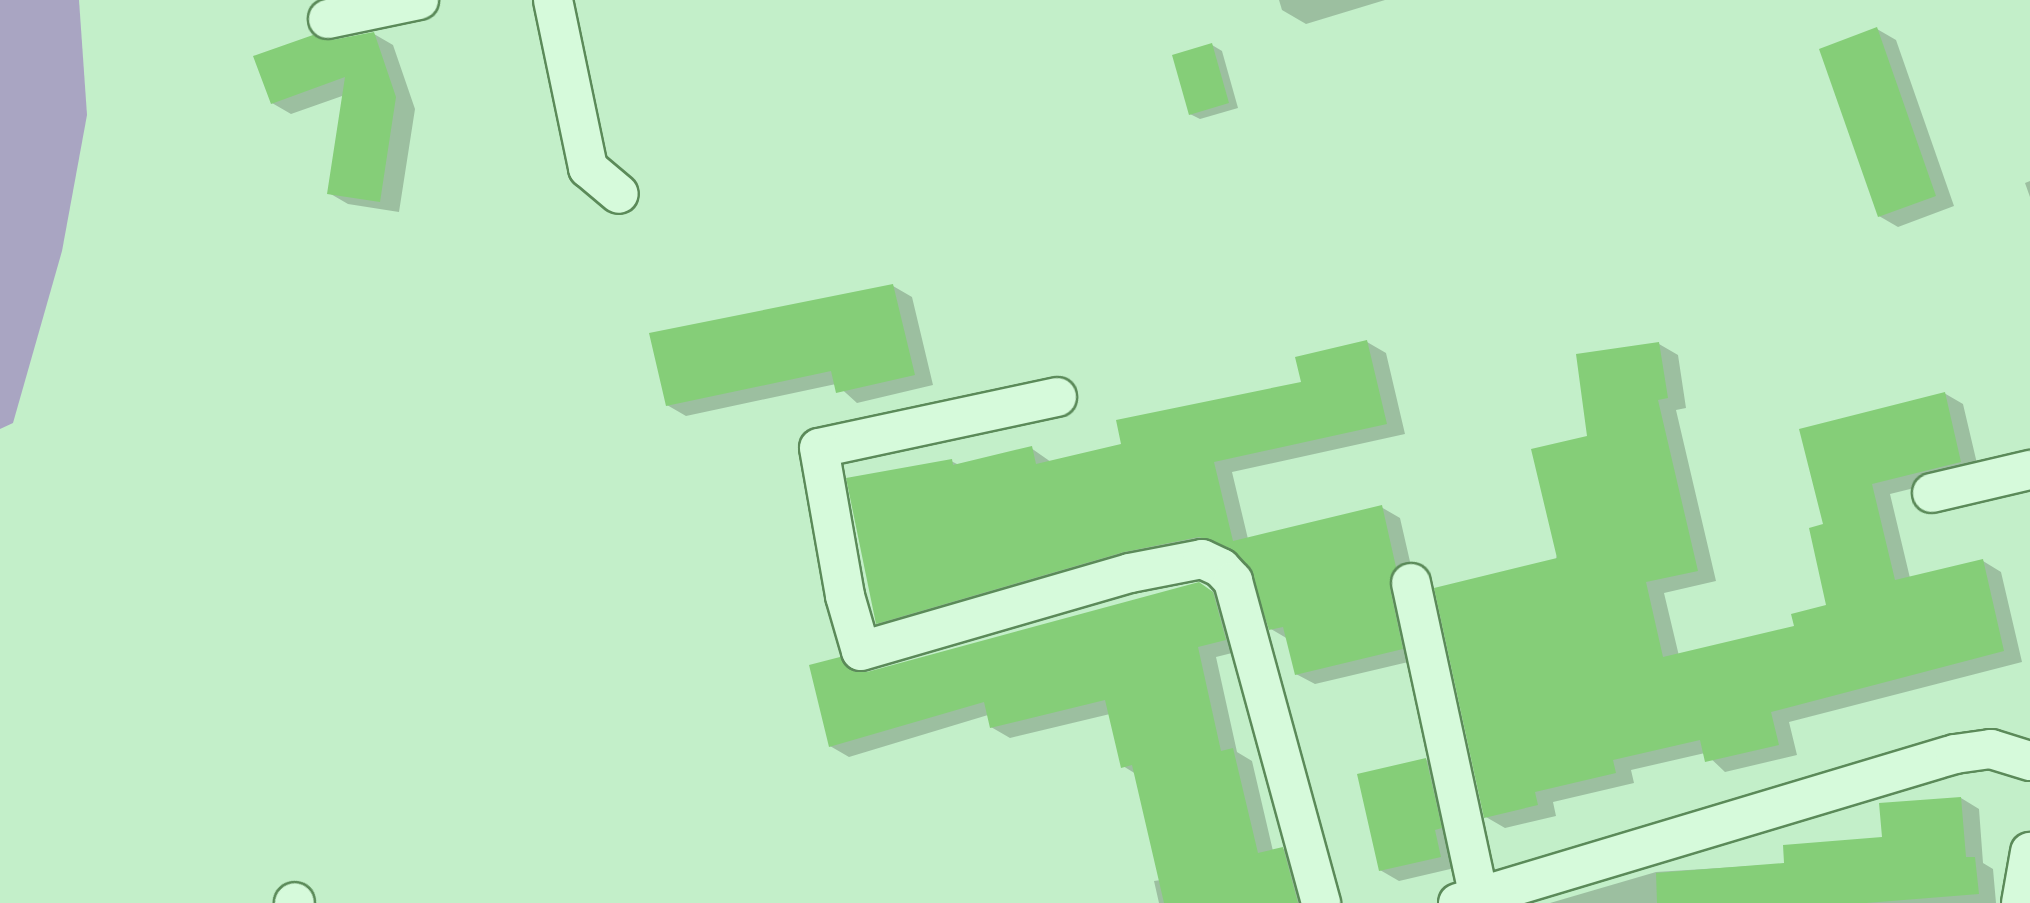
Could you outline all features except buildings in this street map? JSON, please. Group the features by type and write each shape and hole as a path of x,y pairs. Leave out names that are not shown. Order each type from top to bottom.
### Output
{"street":[{"path":"328,19 419,0"},
{"path":"553,0 588,168 619,194"},
{"path":"1057,397 819,448 845,596 861,651 1130,573 1202,559 1221,568 1233,581 1321,903"},
{"path":"1932,493 2030,470"},
{"path":"1411,583 1468,898 1972,750 2030,761"},
{"path":"2021,903 2030,852"}],"shaded area":[{"path":"0,0 79,0 87,115 62,251 13,423 0,429"}]}
